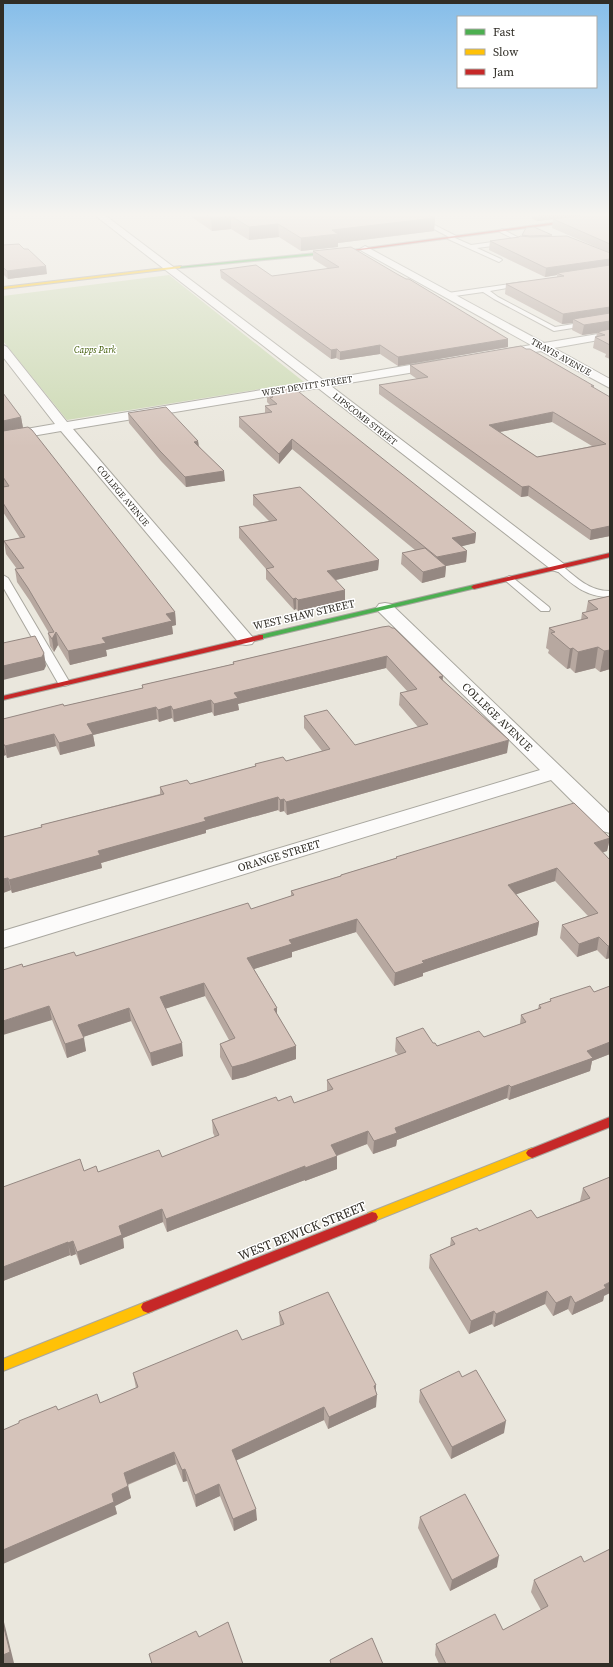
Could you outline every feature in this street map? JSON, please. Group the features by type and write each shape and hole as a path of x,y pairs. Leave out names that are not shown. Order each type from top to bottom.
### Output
{"main road":[{"name":"WEST SHAW STREET","path":"3,698 610,555"},
{"name":"WEST BEWICK STREET","path":"3,1365 610,1122"}],"street":[{"name":"LIPSCOMB STREET","path":"199,291 558,567"},
{"name":"TRAVIS AVENUE","path":"440,291 610,384"},
{"path":"490,355 610,335"},
{"name":"COLLEGE AVENUE","path":"3,349 64,426 246,640"},
{"name":"WEST DEVITT STREET","path":"3,437 451,362"},
{"name":"COLLEGE AVENUE","path":"385,608 610,826"},
{"name":"ORANGE STREET","path":"3,940 554,772"}],"lane":[{"path":"448,295 487,291 496,298 554,329 610,320"},
{"path":"558,567 588,592 596,594 610,594"},
{"path":"3,578 64,683"},
{"path":"509,579 545,609"}],"green space":[{"name":"Capps Park","path":"44,291 189,291 304,382 67,420 3,341 3,296"}],"building":[{"path":"249,291 428,291 508,339 398,357 380,345 340,352 337,349 331,350"},
{"path":"519,291 610,291 610,307 563,314"},
{"path":"610,313 610,321 584,325 573,319"},
{"path":"610,329 610,345 595,337 605,335 597,332"},
{"path":"521,346 526,349 530,349 594,386 591,386 610,397 610,526 591,530 529,486 522,487 379,385 428,377 410,365","holes":["553,412 606,444 537,457 489,425"]},
{"path":"294,388 476,533 452,538 467,551 437,557 292,439 279,454 239,417 272,412 265,406 277,404 270,398 273,397 267,392"},
{"path":"3,393 21,417 3,421"},
{"path":"166,407 198,441 194,442 224,471 185,477 160,451 128,413"},
{"path":"28,427 32,430 175,612 166,614 172,621 102,638 106,643 68,651 56,632 52,639 48,633 54,632 15,569 24,568 4,541 25,537 3,503 3,487 9,486 3,477 3,431"},
{"path":"300,487 379,560 327,571 345,590 298,600 296,598 293,599 266,569 274,567 239,527 277,520 253,495"},
{"path":"425,548 446,566 423,572 402,553"},
{"path":"610,596 610,650 604,651 598,647 578,652 573,648 570,649 551,633 555,632 549,628 588,618 582,613 598,609 588,601"},
{"path":"389,626 394,628 443,676 439,677 509,740 286,802 284,799 280,800 278,797 204,818 206,821 98,851 100,855 9,880 8,878 3,879 3,837 42,827 41,825 164,794 160,787 187,780 190,784 283,757 286,761 330,749 304,716 327,710 355,745 428,724 400,693 417,689 387,656 234,693 238,698 214,704 211,700 173,710 171,706 158,710 156,707 87,724 93,734 59,743 54,734 5,746 3,743 3,719 63,704 64,706 143,688 142,685 234,664 233,662"},
{"path":"35,636 44,653 42,657 3,666 3,643"},
{"path":"574,803 610,838 594,843 610,860 610,946 608,946 599,937 579,944 562,925 598,913 557,868 508,885 539,922 422,961 424,963 395,973 357,919 289,940 292,944 247,958 277,1008 274,1009 296,1046 244,1064 232,1067 220,1044 235,1038 204,983 160,997 182,1043 150,1053 129,1008 78,1025 84,1038 65,1044 49,1006 3,1021 3,970 22,964 23,967 74,952 76,956 248,903 251,909 294,895 291,891 397,858 396,857"},
{"path":"590,986 594,992 610,986 610,1042 587,1051 593,1058 511,1087 509,1085 395,1128 397,1133 374,1141 368,1131 331,1145 337,1156 305,1168 305,1166 166,1219 162,1209 119,1226 122,1235 77,1252 73,1241 68,1242 3,1267 3,1187 80,1159 84,1171 96,1166 98,1172 159,1150 162,1157 219,1135 212,1120 276,1097 278,1101 291,1096 294,1103 333,1089 327,1080 406,1052 396,1038 423,1028 433,1043 437,1046 479,1031 484,1037 526,1022 521,1015 541,1008 539,1005 551,1001 550,999"},
{"path":"610,1177 610,1282 604,1285 606,1288 575,1303 571,1296 556,1303 547,1291 496,1314 494,1311 471,1321 430,1255 455,1244 451,1238 477,1228 479,1231 531,1210 537,1218 590,1198 583,1188"},
{"path":"328,1292 376,1385 374,1386 377,1395 329,1417 324,1407 232,1450 256,1509 233,1519 219,1484 195,1495 185,1469 182,1470 174,1452 124,1473 128,1486 112,1494 114,1502 3,1550 3,1430 19,1423 19,1421 56,1406 58,1410 97,1394 100,1403 138,1387 133,1373 237,1330 242,1340 284,1324 279,1312"},
{"path":"476,1370 506,1421 452,1447 420,1390 459,1371 462,1377"},
{"path":"465,1494 499,1556 452,1580 420,1517"},
{"path":"610,1549 610,1664 446,1664 436,1644 495,1614 503,1630 548,1606 534,1580 581,1556 584,1562"},
{"path":"228,1622 243,1664 152,1664 149,1654 196,1631 199,1637"},
{"path":"3,1624 10,1652 3,1655"},
{"path":"372,1638 383,1664 331,1664 330,1660"}],"traffic: fast":[{"path":"260,637 474,587"}],"traffic: slow":[{"path":"372,1217 532,1153"},
{"path":"3,1365 148,1307"}],"traffic: jam":[{"path":"474,587 610,555"},
{"path":"3,698 260,637"},
{"path":"532,1153 610,1122"},
{"path":"148,1307 372,1217"}]}
